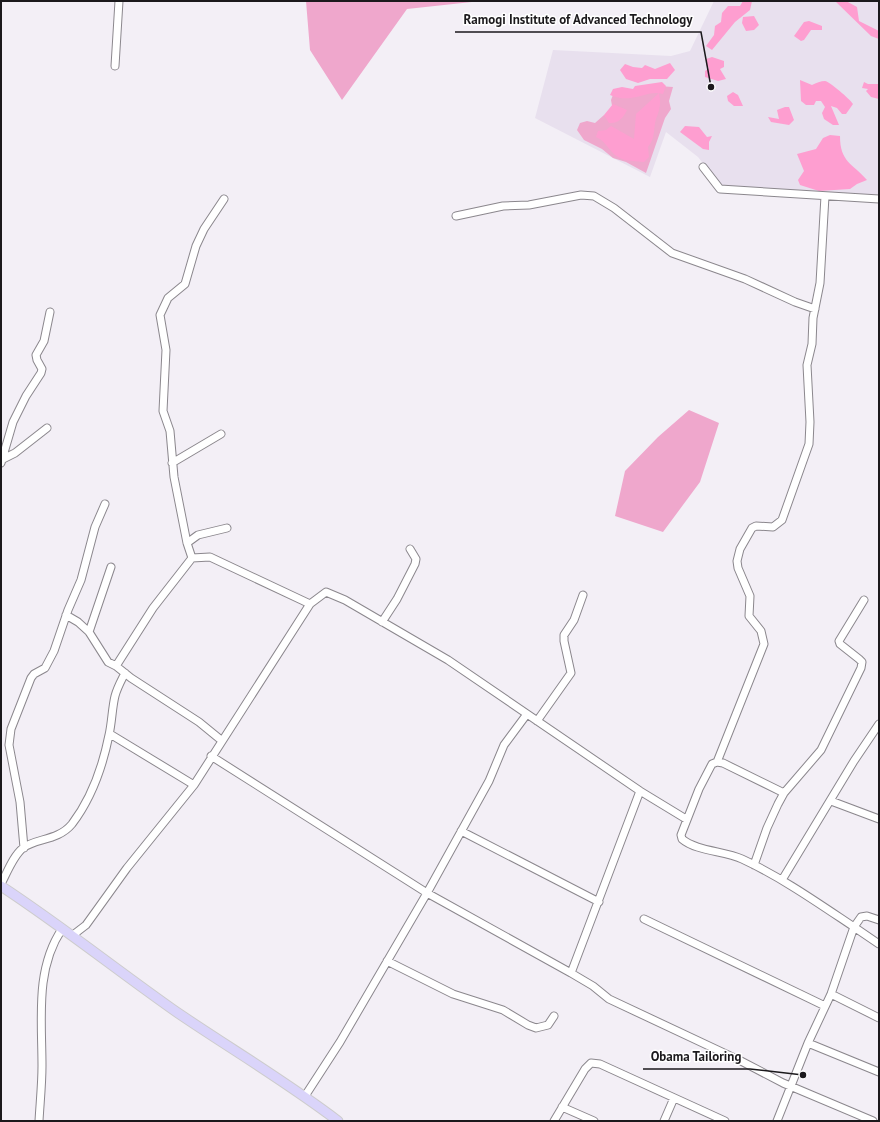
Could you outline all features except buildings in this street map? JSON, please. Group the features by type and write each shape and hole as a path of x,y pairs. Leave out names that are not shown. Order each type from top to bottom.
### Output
{"main road":[{"path":"1,885 62,929 73,935 179,1013 304,1096 338,1121"}],"street":[{"path":"115,66 119,1"},
{"path":"703,167 720,189 879,199"},
{"path":"456,216 503,206 530,204 581,195 594,196 614,208 672,253 745,279 795,302 815,309"},
{"path":"718,762 764,644 761,631 749,616 750,596 738,568 740,549 752,528 756,526 773,527 782,520 809,444 810,422 807,365 812,344 815,309 820,283 825,196"},
{"path":"192,558 187,543 172,463 170,431 162,412 166,350 160,315 168,298 185,284 196,246 204,229 224,199"},
{"path":"2,461 13,422 26,396 42,370 36,355 44,341 50,312"},
{"path":"2,461 15,453 46,428"},
{"path":"172,463 221,434"},
{"path":"24,848 20,802 9,745 11,729 31,678 34,674 45,668 54,651 66,615 81,580 95,527 105,504"},
{"path":"187,543 198,535 227,528"},
{"path":"382,622 398,599 416,560 410,549"},
{"path":"116,666 153,608 192,558 210,557 310,604"},
{"path":"89,632 111,567"},
{"path":"73,935 86,924 131,862 194,785 221,740 310,604 326,592 334,595 448,660 640,791 686,819"},
{"path":"537,721 571,673 564,635 574,620 583,595"},
{"path":"754,865 767,828 784,793 821,750 860,668 862,662 860,659 840,644 839,641 864,600"},
{"path":"66,615 78,622 89,632 108,662 199,722 221,740"},
{"path":"1,885 17,856 24,848 49,839 71,824 95,784 110,734 115,696 125,673"},
{"path":"304,1096 340,1042 427,893 489,781 504,745 527,714"},
{"path":"782,880 854,761 879,724"},
{"path":"110,734 194,785"},
{"path":"211,756 427,893 571,973 593,986 609,999 791,1086 873,1121"},
{"path":"784,793 730,766 718,762 712,764 686,819 681,835 682,839 685,842 727,853 754,865 782,880 879,944"},
{"path":"571,973 640,791"},
{"path":"831,801 879,820"},
{"path":"461,831 599,902"},
{"path":"777,1121 808,1043 831,994 854,927 861,917 867,916 879,920"},
{"path":"644,919 825,1006"},
{"path":"39,1121 42,1068 41,997 48,954 62,929"},
{"path":"387,961 454,994 504,1010 520,1021 536,1028 548,1024 554,1016"},
{"path":"831,994 879,1018"},
{"path":"808,1043 879,1072"},
{"path":"554,1121 585,1069 591,1062 600,1064 725,1121"},
{"path":"664,1121 674,1098"},
{"path":"562,1107 594,1121"}],"shaded area":[{"path":"306,1 481,1 407,9 342,100 310,50"},
{"path":"714,1 879,1 879,195 721,186 698,157 666,132 650,177 535,118 553,50 671,56 690,51"},
{"path":"743,1 752,1 750,10 735,22 712,50 706,46 714,35 715,26 721,22 722,13 728,6 740,6"},
{"path":"835,1 846,1 857,7 859,21 879,31 879,39 871,36"},
{"path":"754,16 759,25 754,30 746,31 742,23 743,17"},
{"path":"809,21 822,26 822,30 811,30 804,40 801,41 794,36 804,22"},
{"path":"712,57 724,61 724,67 720,69 726,79 718,81 705,77 705,71 709,68 706,65 706,59"},
{"path":"670,63 675,70 667,79 650,79 638,83 626,79 620,70 625,64 642,68 645,65 655,69"},
{"path":"800,80 812,85 818,82 828,82 853,104 846,114 842,114 837,108 831,106 839,125 833,125 824,119 822,113 825,107 821,101 816,101 814,105 806,105 801,101"},
{"path":"662,82 666,86 663,94 651,93 632,98 618,98 610,95 613,89 622,87 633,89 635,86"},
{"path":"864,82 868,84 879,84 879,99 871,97 866,91 868,89 862,88"},
{"path":"658,86 673,87 669,101 671,109 665,118 646,173 626,162 613,158 602,149 584,140 577,130 580,123 587,121 595,123 604,115 609,116 613,111 611,100 614,92"},
{"path":"733,92 738,95 743,106 734,106 728,101 727,96"},
{"path":"659,93 660,106 651,143 648,147 649,157 644,162 627,160 618,157 600,139 596,137 598,131 606,130 611,126 634,139 636,114"},
{"path":"613,104 627,110 620,120 615,123 609,123 604,115"},
{"path":"789,107 794,120 789,125 771,122 768,117 779,119 777,110"},
{"path":"685,126 699,127 707,137 712,136 709,142 709,150 703,149 680,132"},
{"path":"830,135 840,136 842,151 845,157 867,180 850,189 819,191 800,185 798,180 804,171 797,154 816,149 823,138"},
{"path":"689,410 719,423 700,482 663,532 615,516 625,471 658,437"}],"place":[{"name":"Ramogi Institute of Advanced Technology","path":"711,87"},
{"name":"Obama Tailoring","path":"803,1075"}]}
